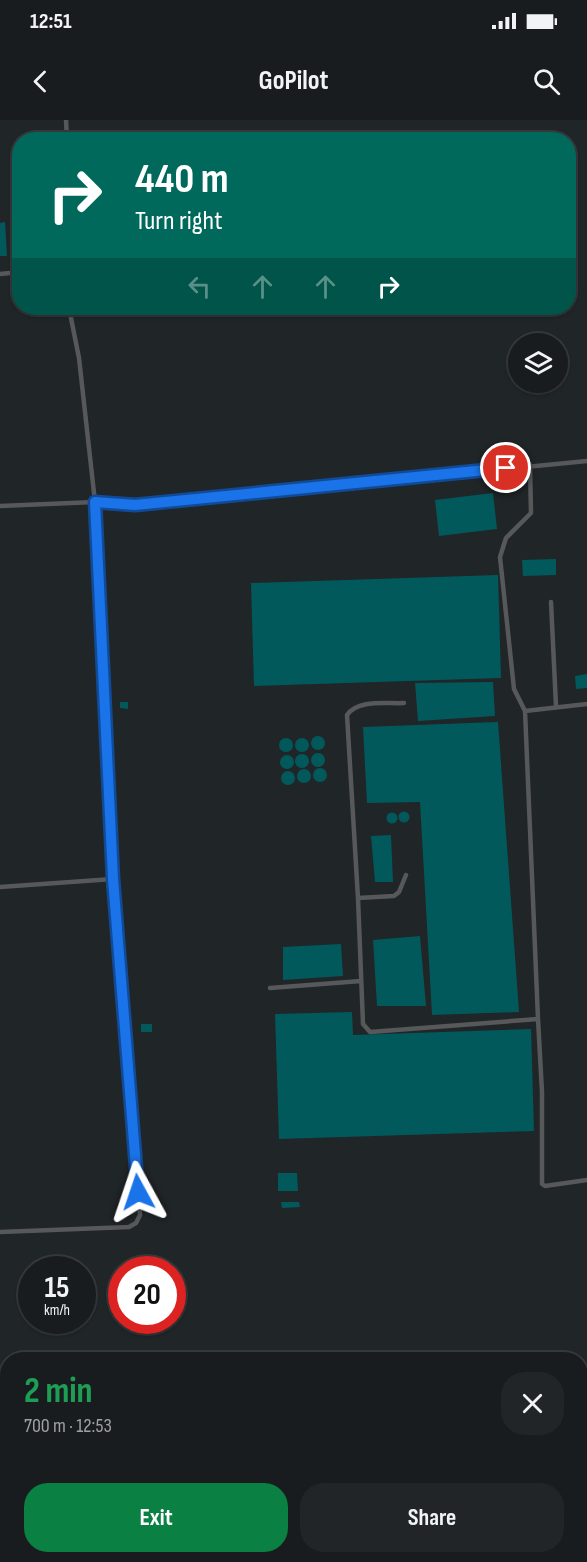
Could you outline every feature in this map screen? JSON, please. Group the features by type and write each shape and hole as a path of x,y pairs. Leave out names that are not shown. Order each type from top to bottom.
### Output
{"lane":[{"path":"0,1232 129,1227 136,1223 140,1215 113,879 95,502 79,358 70,315"},
{"path":"0,506 95,502 135,505 587,460"},
{"path":"530,465 531,513 506,538 500,557 514,689 525,711 542,1092 541,1180 545,1186 587,1180"},
{"path":"551,603 555,706"},
{"path":"404,703 360,705 351,709 347,715 364,1028 370,1032 538,1019"},
{"path":"525,711 587,704"},
{"path":"358,898 394,896 399,892 406,875"},
{"path":"0,887 113,879"},
{"path":"270,988 361,981"}],"building":[{"path":"5,222 7,256 0,256 0,223"},
{"path":"493,493 497,529 439,536 435,500"},
{"path":"556,559 556,575 523,576 522,560"},
{"path":"498,575 501,678 254,686 251,583"},
{"path":"587,674 587,688 576,689 575,676"},
{"path":"493,682 495,716 418,721 415,683"},
{"path":"120,702 128,702 128,709 120,708"},
{"path":"498,722 519,1012 432,1015 420,802 367,803 363,727"},
{"path":"318,736 323,738 325,743 323,748 318,750 313,748 311,743 313,738"},
{"path":"286,738 291,740 293,745 291,750 286,752 281,750 279,745 281,740"},
{"path":"302,738 307,740 309,745 307,750 302,752 297,750 295,745 297,740"},
{"path":"318,753 323,755 325,760 323,765 318,767 313,765 311,760 313,755"},
{"path":"302,754 307,756 309,761 307,766 302,768 297,766 295,761 297,756"},
{"path":"287,755 292,757 294,762 292,767 287,769 282,767 280,762 282,757"},
{"path":"320,768 325,770 327,775 325,780 320,782 315,780 313,775 315,770"},
{"path":"304,769 309,771 311,776 309,781 304,783 299,781 297,776 299,771"},
{"path":"288,771 293,773 295,778 293,783 288,785 283,783 281,778 283,773"},
{"path":"404,812 408,813 408,821 404,822 400,821 399,817 400,813"},
{"path":"392,813 396,814 396,822 392,823 388,822 387,818 388,814"},
{"path":"391,835 393,882 375,882 371,836"},
{"path":"420,936 426,1006 377,1006 373,940"},
{"path":"341,944 343,976 283,980 283,947"},
{"path":"352,1012 353,1035 531,1029 534,1131 279,1139 275,1014"},
{"path":"141,1024 152,1024 152,1032 141,1032"},
{"path":"278,1173 297,1173 298,1191 278,1191"},
{"path":"281,1202 299,1202 300,1207 282,1208"}],"route":[{"path":"138,1192 113,879 95,502 135,505 506,468"}]}
